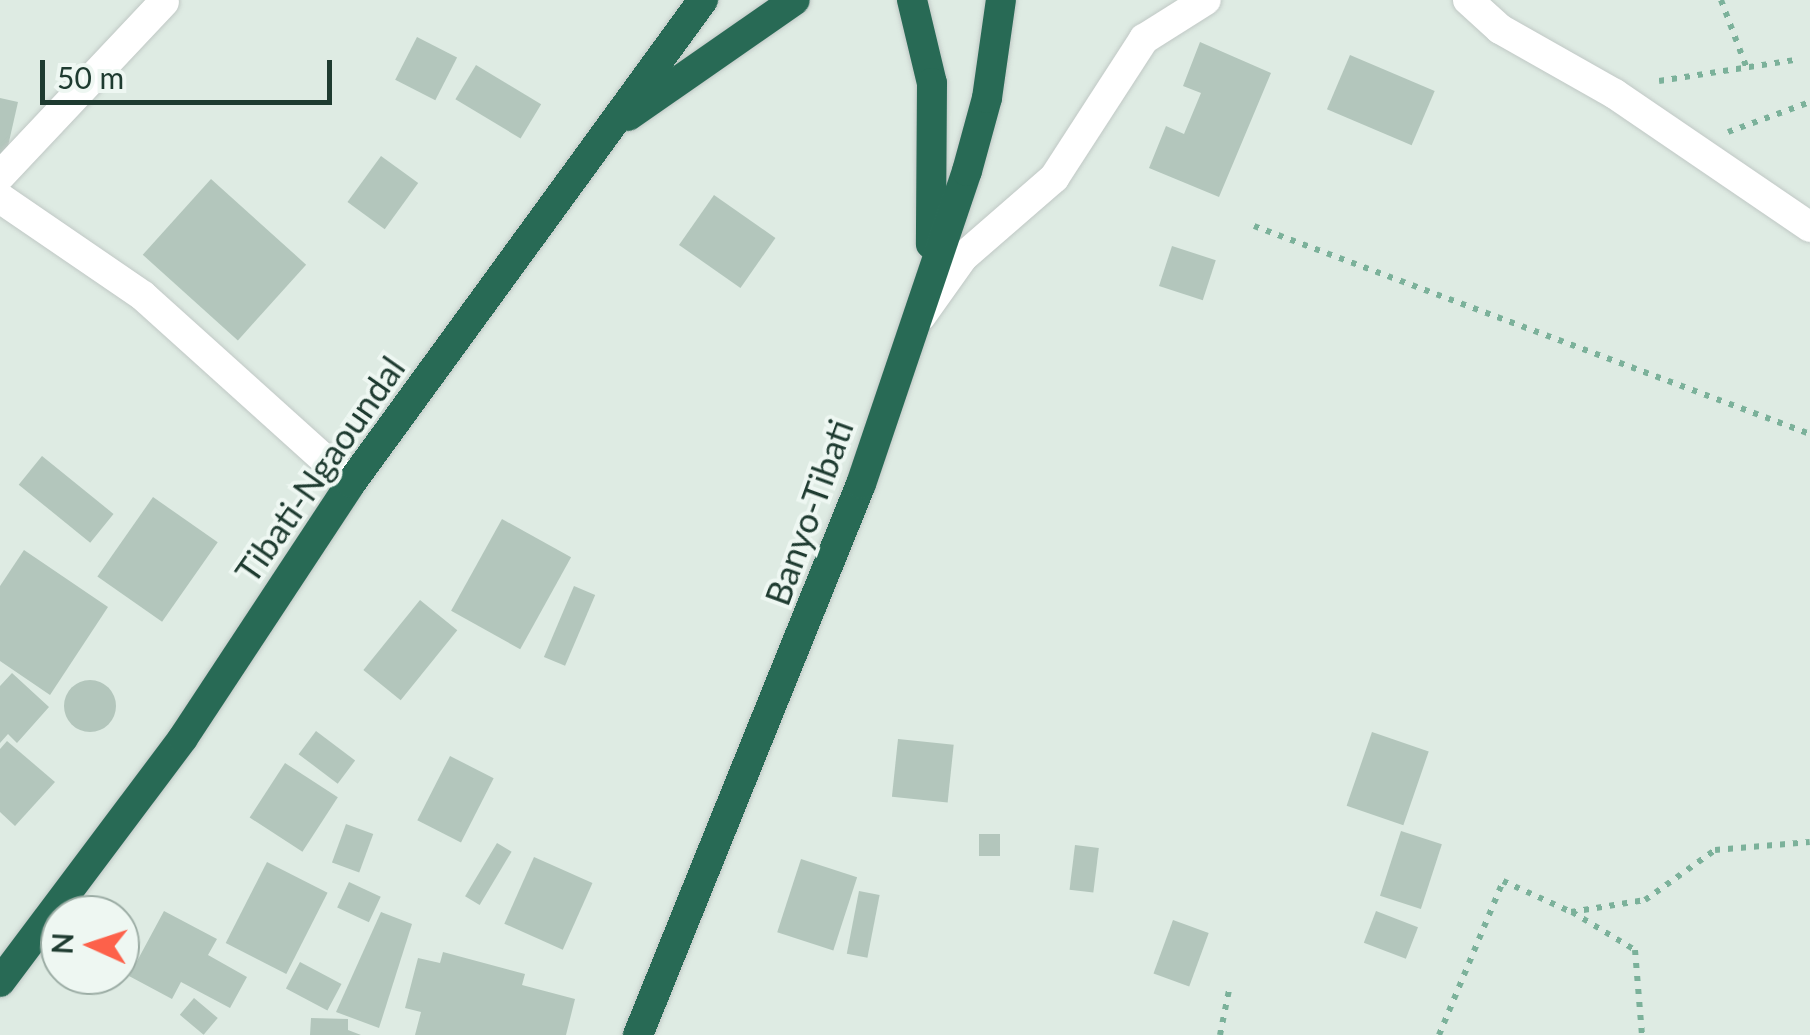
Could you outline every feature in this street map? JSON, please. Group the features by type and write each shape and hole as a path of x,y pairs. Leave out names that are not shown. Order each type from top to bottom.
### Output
{"highway":[{"name":"Tibati-Ngaoundal","path":"0,982 183,738 350,484 704,0"},
{"path":"602,136 796,0"},
{"path":"912,0 932,83 930,267"},
{"name":"Banyo-Tibati","path":"638,1035 826,575 914,324 987,98 1001,0"}],"street":[{"path":"914,324 963,257 1054,178 1144,39 1206,0"},
{"path":"1468,0 1500,29 1615,94 1810,227"},
{"path":"0,176 164,2"},
{"path":"0,198 143,296 350,484"}],"path":[{"path":"1721,0 1746,66"},
{"path":"1615,94 1675,76 1795,60"},
{"path":"1690,146 1810,102"},
{"path":"1254,226 1810,434"},
{"path":"1571,912 1645,900 1715,850 1810,842"},
{"path":"1439,1035 1503,881 1571,912 1634,950 1642,1035"},
{"path":"1220,1035 1230,986"}],"building":[{"path":"417,37 457,57 435,100 395,80"},
{"path":"1200,42 1271,73 1219,197 1149,168 1166,126 1184,134 1201,93 1183,86"},
{"path":"1350,55 1435,91 1412,145 1327,109"},
{"path":"476,65 541,104 521,138 455,99"},
{"path":"0,98 18,102 6,155 0,154"},
{"path":"381,156 418,183 385,229 347,202"},
{"path":"211,179 306,265 238,340 143,255"},
{"path":"714,195 775,238 740,288 679,245"},
{"path":"1172,246 1216,260 1203,300 1159,286"},
{"path":"42,456 113,514 90,543 19,485"},
{"path":"153,497 218,542 162,622 97,576"},
{"path":"502,519 571,557 520,649 451,611"},
{"path":"24,550 108,607 50,695 0,661 0,586"},
{"path":"574,586 595,595 565,666 544,657"},
{"path":"420,600 457,630 401,700 363,670"},
{"path":"12,673 49,707 17,743 8,734 0,743 0,686"},
{"path":"90,680 109,687 116,706 109,725 90,732 71,725 64,706 71,687"},
{"path":"316,731 355,760 338,784 299,754"},
{"path":"1372,732 1429,752 1403,825 1347,806"},
{"path":"898,739 954,745 948,803 892,797"},
{"path":"7,741 55,782 15,826 0,812 0,749"},
{"path":"450,756 494,778 461,842 417,820"},
{"path":"285,763 338,797 302,852 250,818"},
{"path":"346,824 373,834 359,872 332,863"},
{"path":"1401,831 1442,844 1421,909 1380,896"},
{"path":"979,834 1000,834 1000,856 979,856"},
{"path":"497,843 512,852 480,905 465,896"},
{"path":"1075,845 1099,848 1093,893 1070,890"},
{"path":"534,857 592,883 563,950 504,924"},
{"path":"801,859 857,877 833,950 777,932"},
{"path":"267,862 328,893 286,974 226,943"},
{"path":"349,882 381,897 369,922 337,907"},
{"path":"859,891 880,895 867,958 847,954"},
{"path":"164,911 217,939 208,955 247,977 230,1008 181,982 172,999 140,982 140,956"},
{"path":"1376,911 1418,927 1406,959 1364,943"},
{"path":"381,912 412,924 379,1028 336,1012"},
{"path":"1173,920 1209,933 1189,987 1154,974"},
{"path":"443,952 525,974 522,985 575,999 566,1035 415,1035 421,1012 405,1008 418,958 440,963"},
{"path":"300,962 341,984 327,1011 286,988"},
{"path":"194,998 218,1018 204,1035 180,1015"},
{"path":"311,1018 348,1019 348,1030 361,1035 310,1035"}]}
